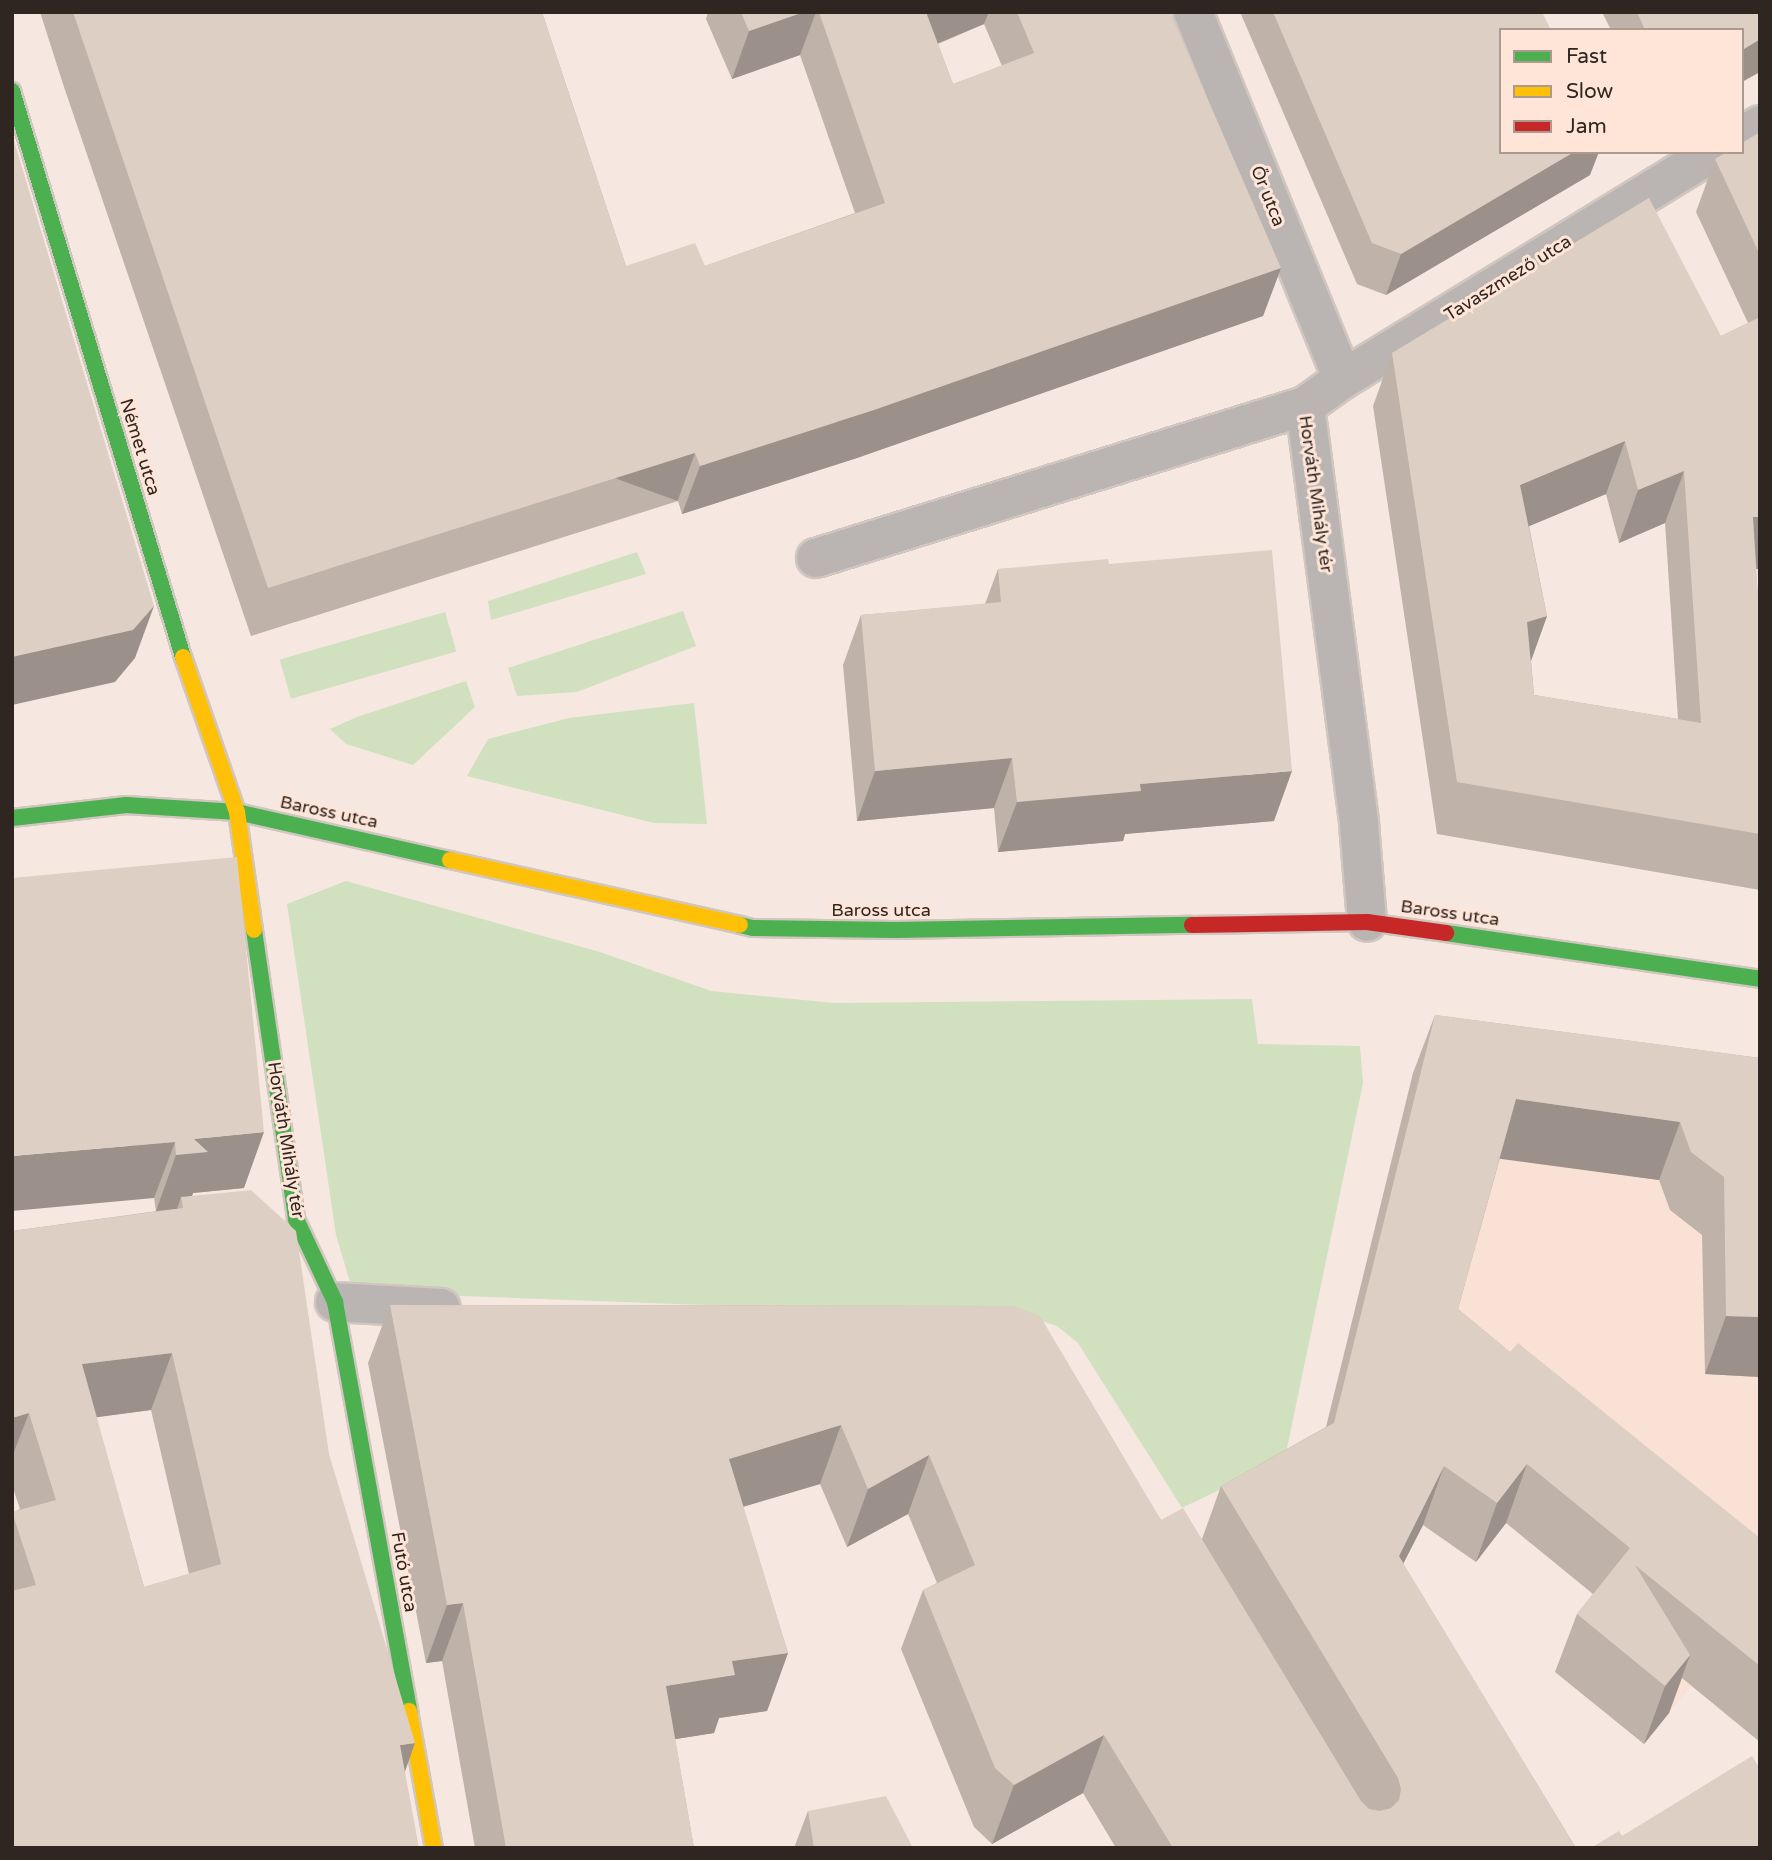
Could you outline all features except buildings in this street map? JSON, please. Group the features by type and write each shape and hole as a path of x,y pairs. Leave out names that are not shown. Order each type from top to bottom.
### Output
{"street":[{"name":"Őr utca","path":"1193,12 1343,379"},
{"name":"Német utca","path":"12,91 183,656 237,812"},
{"path":"1744,134 1760,125"},
{"name":"Tavaszmező utca","path":"1304,406 1343,379 1711,154"},
{"name":"Horváth Mihály tér","path":"817,558 1304,406 1359,824 1367,922"},
{"name":"Baross utca","path":"12,818 126,804 237,812 752,928 895,930 1367,922 1760,979"},
{"name":"Horváth Mihály tér","path":"237,812 296,1219 335,1302"},
{"path":"256,1223 296,1219"},
{"path":"335,1302 482,1310"},
{"name":"Futó utca","path":"335,1302 434,1848"}],"shaded area":[{"path":"1413,1073 1760,1119 1760,1742 1691,1686 1644,1744 1555,1672 1609,1606 1506,1523 1476,1562 1423,1525 1408,1554 1313,1481"}],"green space":[{"path":"637,552 646,574 491,620 488,601"},
{"path":"683,611 696,646 577,692 517,696 508,668"},
{"path":"445,612 456,651 291,699 280,659"},
{"path":"466,681 475,707 413,765 346,744 330,729 357,717"},
{"path":"694,703 707,824 654,823 467,776 488,739 569,718"},
{"path":"346,881 600,952 711,991 834,1003 1252,999 1258,1044 1360,1046 1363,1083 1285,1458 1182,1508 1078,1343 1057,1326 1029,1317 353,1292 336,1235 287,904"}],"traffic: fast":[{"path":"12,91 183,657"},
{"path":"12,818 126,805 237,812 450,860"},
{"path":"740,925 753,928 895,930 1192,925"},
{"path":"254,930 296,1219 335,1302 409,1711"},
{"path":"1446,933 1760,979"}],"traffic: slow":[{"path":"183,657 237,812 254,930"},
{"path":"450,860 740,925"},
{"path":"409,1711 434,1848"}],"traffic: jam":[{"path":"1192,925 1367,922 1446,933"}]}
